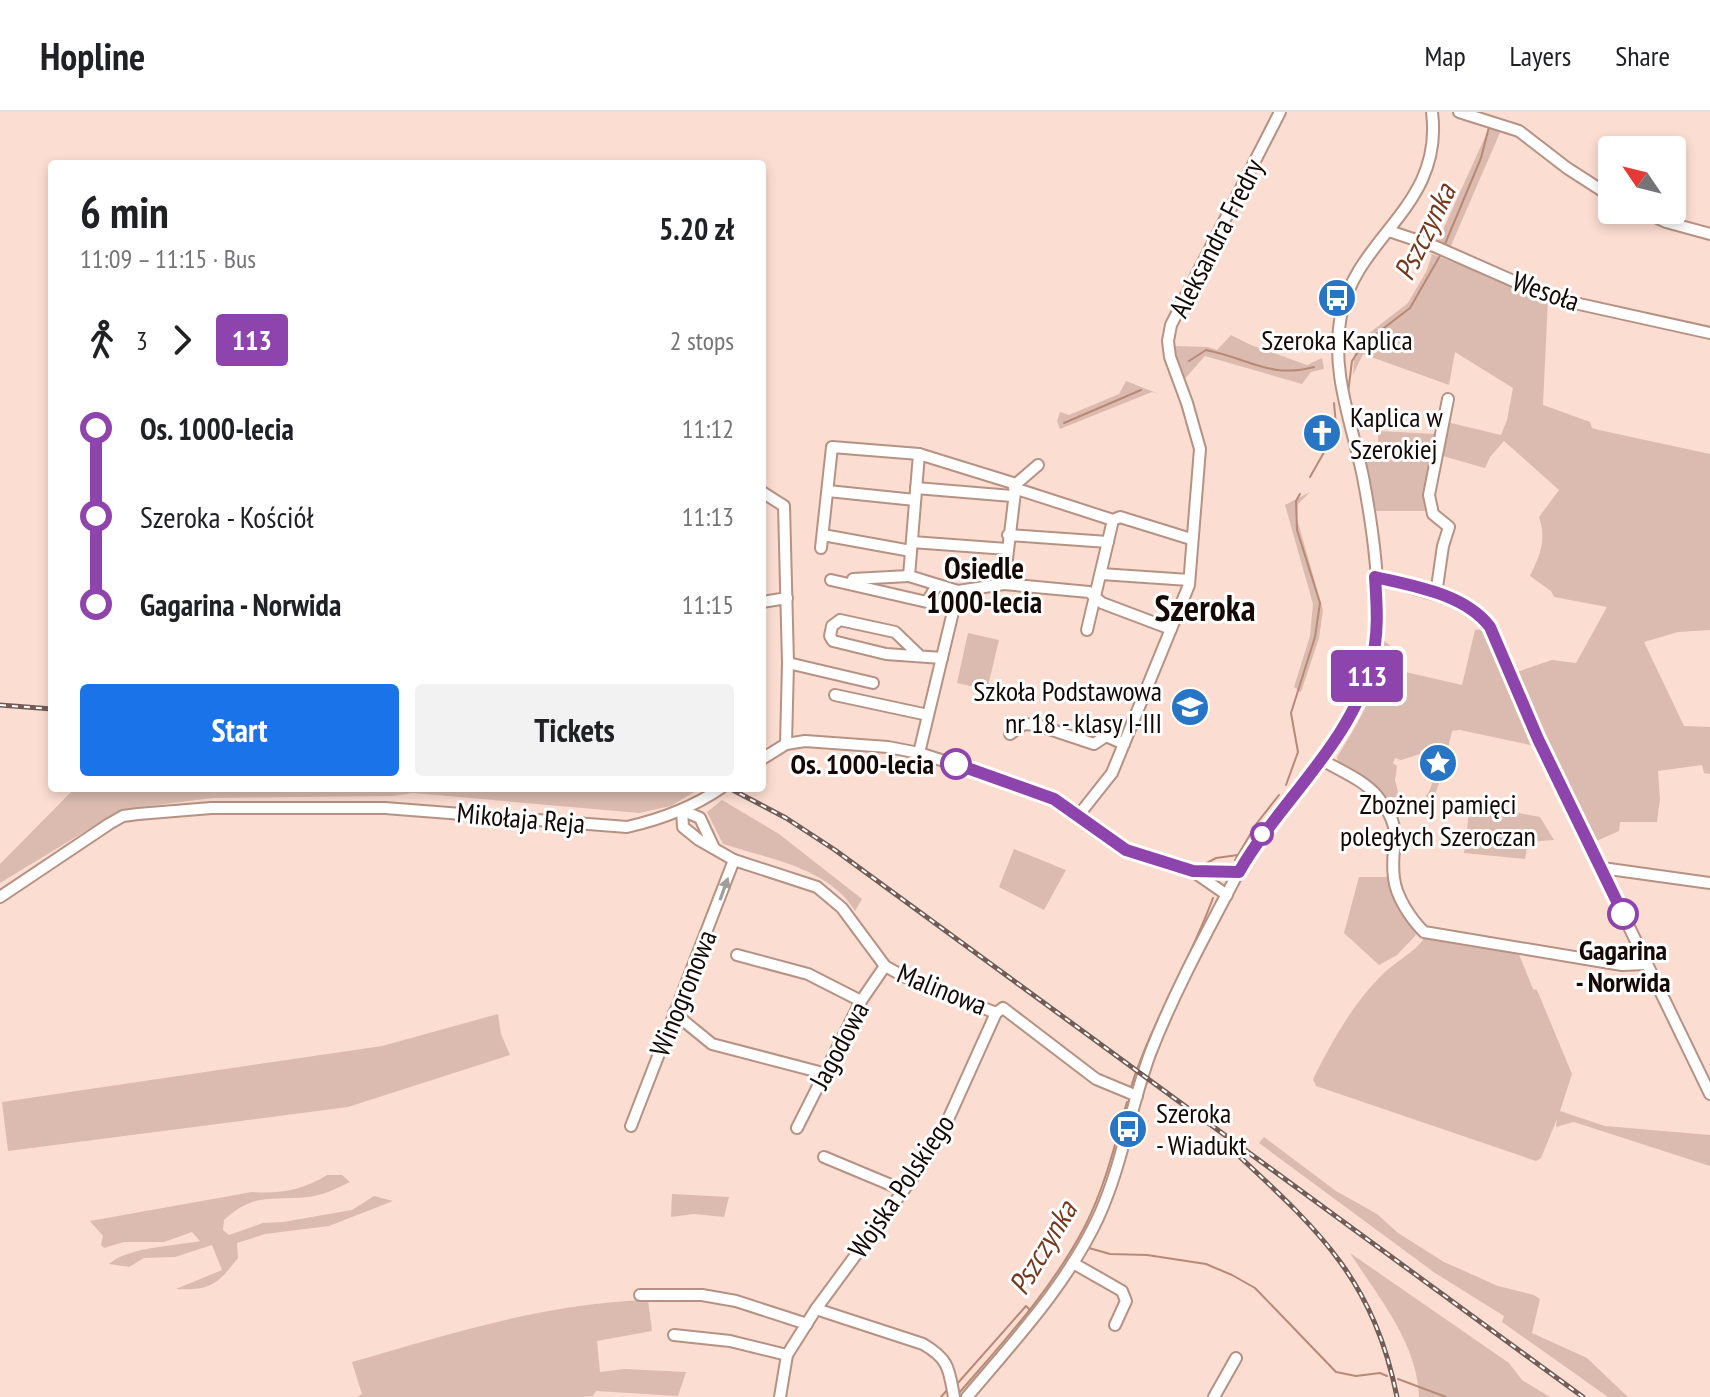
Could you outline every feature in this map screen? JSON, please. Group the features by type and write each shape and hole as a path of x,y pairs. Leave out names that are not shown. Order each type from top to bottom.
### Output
{"street":[{"name":"Aleksandra Fredry","path":"1078,816 1112,773 1189,580 1200,449 1170,357 1168,341 1171,325 1280,112"},
{"path":"1459,112 1519,131 1598,188"},
{"path":"967,1397 1056,1289 1073,1263 1112,1183 1150,1054 1175,998 1239,872 1270,822 1320,759 1348,717 1371,665 1377,624 1375,577 1363,478 1340,389 1338,332 1349,291 1361,269 1416,195 1425,177 1432,157 1434,113"},
{"path":"1673,224 1710,234"},
{"name":"Wesoła","path":"1389,231 1434,246 1552,298 1710,333"},
{"path":"1436,594 1449,527 1433,514 1429,495 1448,399"},
{"path":"821,548 832,447 919,454 1014,489 1113,520 1120,517 1191,539"},
{"path":"909,576 919,454"},
{"path":"1004,584 1014,489 1038,465"},
{"path":"828,491 916,494 1014,489"},
{"path":"766,495 784,506 788,663 786,744"},
{"path":"1087,630 1113,520"},
{"path":"823,535 911,546 1007,549"},
{"path":"1008,535 1108,542"},
{"path":"1101,574 1189,580"},
{"path":"937,585 927,602 831,580 909,576 958,591 1004,584 1089,592 1102,603 1171,629"},
{"path":"1375,577 1436,594 1473,610 1495,635 1538,739 1710,1094"},
{"path":"919,753 958,591"},
{"path":"766,601 787,598"},
{"path":"920,656 895,632 848,620 840,620 832,626 830,636 833,641 886,654 942,658"},
{"path":"788,663 873,683"},
{"path":"835,695 928,715"},
{"path":"1010,734 1024,724 1037,725 1094,744 1106,736 1124,744"},
{"path":"766,756 786,744 805,741 888,747 919,753 1054,799 1126,850 1193,871 1239,872"},
{"path":"1320,759 1366,786 1380,800 1396,833 1393,878 1414,921 1424,932 1622,965 1646,964"},
{"name":"Mikołaja Reja","path":"0,897 123,816 211,808 385,808 627,827 656,821 715,792"},
{"path":"703,800 699,809 700,818 714,848"},
{"path":"656,821 683,827 682,810 700,818"},
{"name":"Malinowa","path":"683,827 734,860 799,879 826,893 849,917 885,966 996,1013 1003,1008 1096,1079 1137,1096"},
{"name":"Winogronowa","path":"631,1126 734,860"},
{"path":"1602,868 1710,883"},
{"path":"1193,871 1227,895"},
{"path":"737,955 808,974 861,1001"},
{"name":"Jagodowa","path":"797,1128 861,1001 885,966"},
{"path":"674,1013 712,1044 823,1073"},
{"name":"Wojska Polskiego","path":"780,1397 787,1355 946,1124 996,1013"},
{"path":"824,1157 903,1190"},
{"path":"1073,1263 1122,1291 1126,1301 1115,1325"},
{"path":"640,1295 702,1295 736,1301 807,1324"},
{"path":"816,1309 923,1344 939,1354 950,1372 954,1397"},
{"path":"674,1335 730,1341 787,1355"},
{"path":"1214,1397 1236,1358"}],"shaded area":[{"path":"1490,126 1502,128 1450,248 1437,243"},
{"path":"1432,254 1548,298 1543,405 1590,422 1592,428 1710,454 1710,630 1678,632 1644,642 1684,726 1710,727 1710,774 1704,773 1702,765 1658,771 1660,799 1657,822 1620,822 1619,831 1594,842 1549,751 1517,672 1552,660 1576,663 1607,607 1554,597 1551,591 1530,576 1541,547 1539,517 1559,490 1504,441 1485,468 1439,455 1447,422 1501,435 1513,388 1455,352 1449,385 1363,354 1353,375 1355,344 1408,303 1427,270"},
{"path":"1231,335 1307,365 1322,358 1324,369 1311,372 1302,384 1205,356 1181,383 1175,346 1217,350"},
{"path":"1126,381 1159,394 1152,392 1060,429 1057,421 1060,412 1069,415 1119,394"},
{"path":"1378,431 1436,434 1425,511 1376,511 1362,449 1378,447"},
{"path":"1310,492 1298,504 1297,519 1323,610 1319,638 1301,692 1294,687 1310,636 1313,604 1285,505"},
{"path":"1486,629 1535,746 1460,730 1452,731 1441,778 1429,810 1417,807 1433,782 1436,763 1424,755 1425,751 1401,760 1395,758 1398,802 1339,766 1337,757 1362,715 1373,688 1383,640 1396,650 1388,668 1462,685 1475,630"},
{"path":"968,633 999,640 987,690 957,683"},
{"path":"71,792 694,792 671,806 639,813 413,793 393,796 213,798 133,808 112,815 0,883 0,864"},
{"path":"722,800 779,834 862,899 855,911 843,896 813,874 723,844 707,812"},
{"path":"1470,804 1540,817 1554,840 1528,842 1525,859 1464,853"},
{"path":"1014,849 1066,870 1044,910 999,887"},
{"path":"1359,877 1390,877 1416,935 1397,955 1379,965 1344,933"},
{"path":"1426,936 1518,952 1572,1074 1560,1111 1605,1126 1710,1135 1710,1166 1574,1122 1556,1127 1557,1119 1541,1158 1536,1161 1316,1086 1313,1079 1350,1013 1385,972 1416,948"},
{"path":"498,1014 501,1034 510,1055 348,1107 8,1151 2,1102 382,1046"},
{"path":"1264,1137 1336,1191 1377,1214 1398,1233 1444,1262 1498,1286 1540,1299 1532,1333 1587,1358 1628,1397 1608,1397 1502,1322 1504,1316 1435,1273 1259,1143"},
{"path":"327,1175 342,1175 350,1182 313,1196 254,1201 224,1220 223,1230 229,1235 263,1223 352,1210 374,1196 393,1201 329,1226 265,1234 237,1243 238,1258 231,1267 219,1280 197,1289 176,1289 222,1270 212,1245 175,1257 144,1258 129,1267 109,1264 128,1254 200,1241 192,1232 164,1242 124,1242 104,1248 101,1245 103,1236 90,1221 252,1192 291,1190"},
{"path":"672,1194 729,1197 724,1217 694,1214 671,1217"},
{"path":"1350,1253 1509,1363 1522,1380 1550,1397 1419,1397 1417,1377 1404,1339"},
{"path":"648,1300 652,1331 597,1341 600,1372 624,1369 686,1372 678,1396 596,1391 593,1396 582,1397 357,1397 362,1394 352,1362 535,1314 610,1302"}],"waterway":[{"name":"Pszczynka","path":"1445,244 1481,158 1489,127"},
{"name":"Pszczynka","path":"1348,393 1352,361 1363,344 1410,308 1441,254"},
{"path":"1189,361 1206,350 1284,371 1314,367"},
{"path":"1064,423 1141,390"},
{"name":"Pszczynka","path":"1310,477 1337,436 1334,403"},
{"name":"Pszczynka","path":"1286,785 1298,752 1291,713 1315,637 1320,603 1297,530 1296,501 1300,494"},
{"name":"Pszczynka","path":"1235,860 1257,823 1279,795"},
{"path":"1205,864 1216,858 1238,855"},
{"name":"Pszczynka","path":"1131,1087 1149,1039 1213,898"},
{"name":"Pszczynka","path":"959,1393 1027,1313 1072,1249 1098,1196 1127,1102"},
{"path":"1089,1248 1110,1254 1147,1255 1206,1264 1232,1275 1255,1288 1336,1372 1356,1376 1380,1373 1387,1376"},
{"path":"957,1384 1026,1306 1030,1310"},
{"path":"1398,1379 1446,1397"},
{"path":"941,1397 948,1389"}],"railway":[{"path":"0,705 48,709"},
{"path":"737,792 786,818 835,850 1583,1397"},
{"path":"1241,1158 1297,1211 1341,1263 1374,1322 1397,1397"}],"bus line":[{"name":"113","path":"956,764 1054,799 1126,850 1193,871 1239,872 1270,822 1325,753 1365,683 1375,648 1375,577 1399,582 1466,606 1490,627 1538,739 1623,914"}],"place":[{"name":"Szeroka Kaplica","path":"1337,298"},
{"name":"Kaplica w Szerokiej","path":"1322,433"},
{"name":"Szkoła Podstawowa nr 18 - klasy I-III","path":"1190,707"},
{"name":"Zbożnej pamięci poległych Szeroczan","path":"1438,763"},
{"name":"Os. 1000-lecia","path":"956,764"},
{"name":"Gagarina - Norwida","path":"1623,914"},
{"name":"Szeroka - Wiadukt","path":"1128,1129"}],"district":[{"name":"Osiedle 1000-lecia","path":"984,586"},
{"name":"Szeroka","path":"1205,608"}]}
